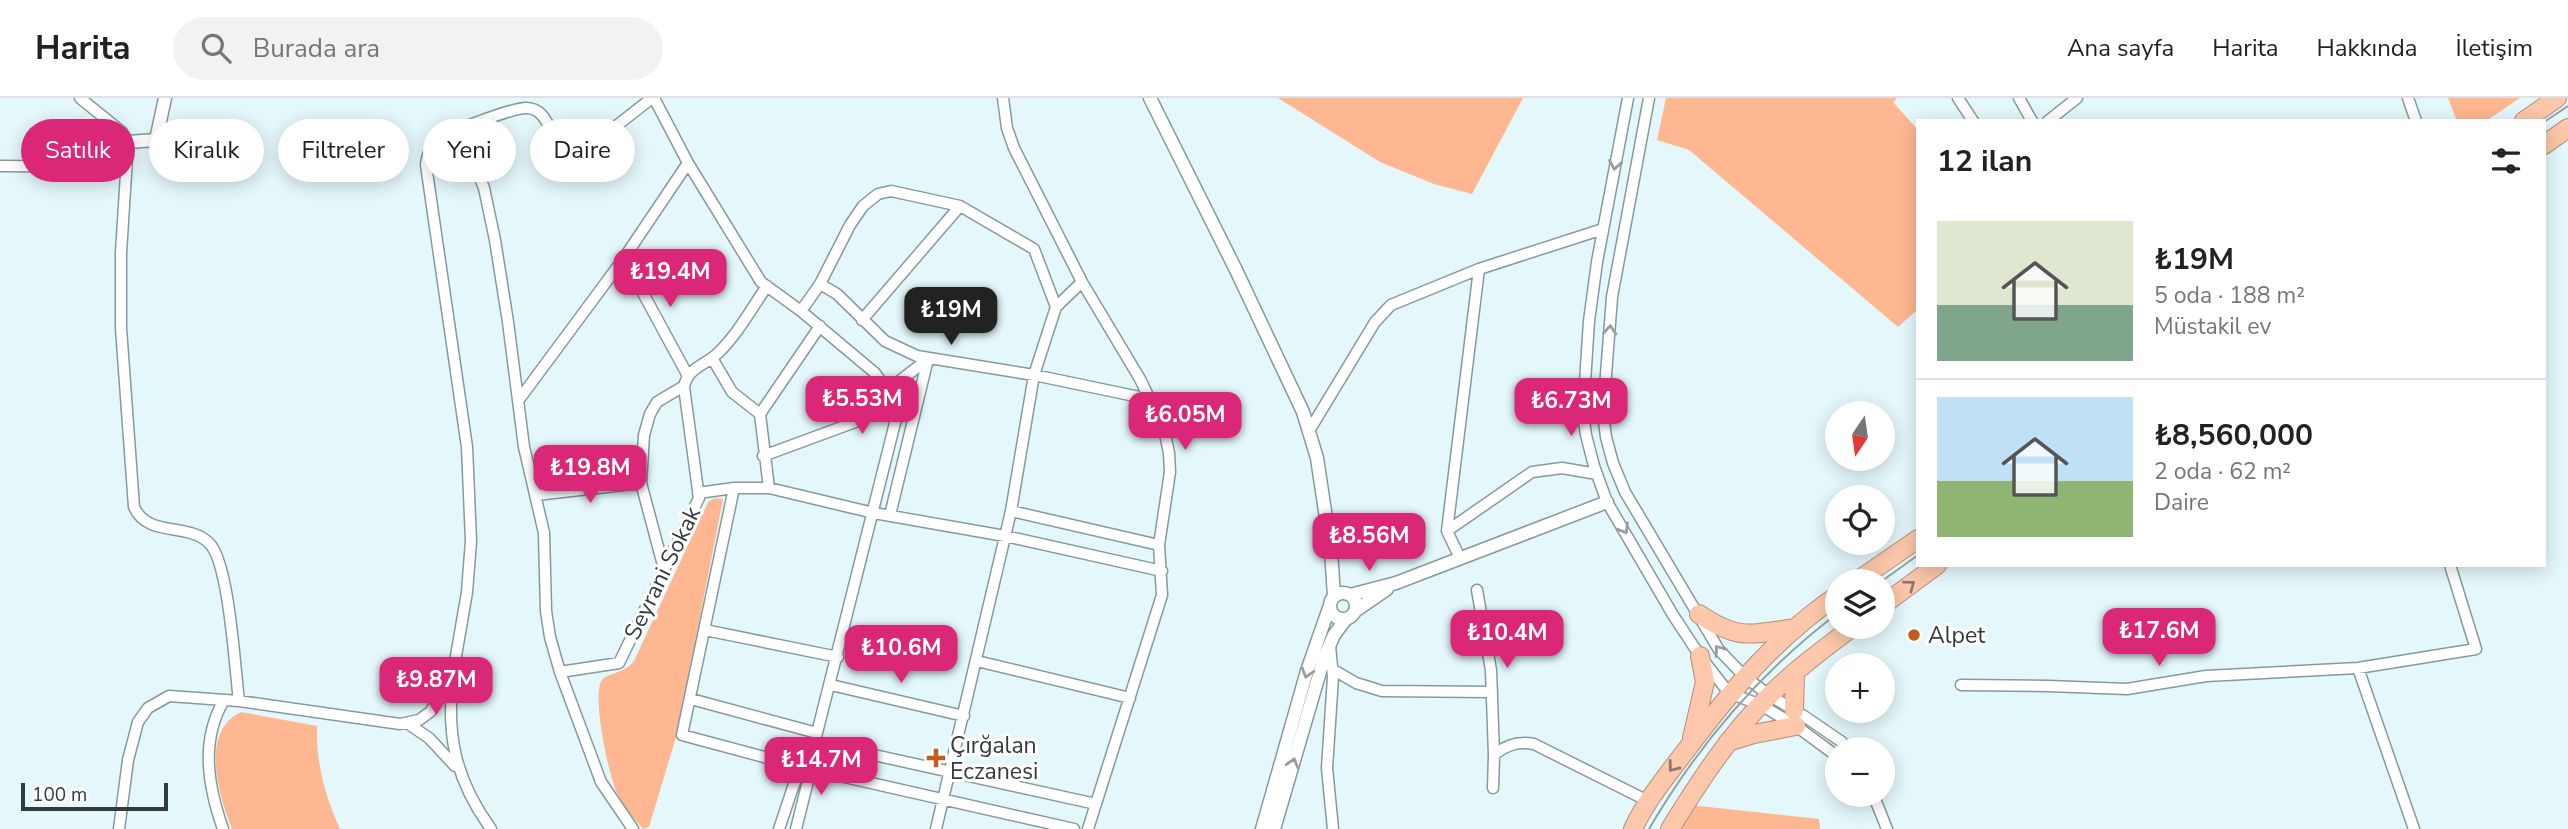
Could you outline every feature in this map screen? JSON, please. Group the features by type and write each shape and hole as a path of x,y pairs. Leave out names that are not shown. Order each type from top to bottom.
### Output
{"highway":[{"path":"2527,119 2557,98"},
{"path":"2546,144 2568,128"},
{"path":"1874,569 1916,540"},
{"path":"1895,596 1934,567"},
{"path":"1633,829 1648,801 1729,693 1776,644 1825,605"},
{"path":"1699,614 1721,629 1741,635 1796,628"},
{"path":"1670,829 1728,742 1765,700 1838,639"},
{"path":"1690,744 1705,682 1700,656"},
{"path":"1728,742 1796,718 1795,673"}],"street":[{"path":"80,98 106,119"},
{"path":"135,142 156,140 165,98"},
{"path":"494,119 527,108 541,113 562,147 570,152 583,152 653,98 688,163 761,282 820,326 875,373 888,390 897,415 874,513 816,738 805,768 793,786 779,829"},
{"path":"1003,98 1005,118 1014,148 1082,282 1149,398 1164,429 1169,453 1170,472 1159,545 1163,586 1160,604 1088,829"},
{"path":"1150,98 1287,374 1309,431 1317,458 1331,551 1333,616 1351,615 1396,583"},
{"path":"1628,98 1590,311 1584,401 1586,435 1597,474 1607,502 1674,615 1700,656 1729,693 1765,700 1796,718 1825,745"},
{"path":"1648,98 1614,284 1604,404 1609,450 1628,496 1718,650 1765,700 1832,737"},
{"path":"1958,98 1972,119"},
{"path":"2019,98 2031,119"},
{"path":"2051,119 2077,98"},
{"path":"2408,98 2415,119"},
{"path":"518,401 624,258 688,163"},
{"path":"0,166 21,166"},
{"path":"125,182 121,253 121,337 134,507 146,523 198,535 208,541 215,550 220,561 239,701"},
{"path":"429,182 463,417 469,477 469,567 455,662 452,714 459,771 468,793 491,829"},
{"path":"482,182 495,240 524,447 544,533 545,611 560,672 601,782 633,829"},
{"path":"801,311 820,284 856,215 872,197 891,191 960,206 1034,249 1056,307"},
{"path":"862,320 960,206"},
{"path":"1309,431 1385,310 1403,298 1479,269 1604,229"},
{"path":"624,258 686,381"},
{"path":"1460,558 1447,531 1479,269"},
{"path":"936,829 1011,512 1034,375 1056,307 1082,282"},
{"path":"820,284 837,294 877,334 895,347 928,359 1034,375 1149,398"},
{"path":"664,569 641,483 644,435 650,414 657,402 686,381 723,348 767,286"},
{"path":"768,488 760,414 820,326"},
{"path":"712,358 732,392 760,414"},
{"path":"763,456 858,421 888,390 928,359"},
{"path":"890,515 928,359"},
{"name":"Seyrani Sokak","path":"560,672 619,663 699,498 686,381"},
{"path":"1447,531 1532,472 1562,468 1597,474"},
{"path":"536,495 641,483"},
{"path":"734,488 682,735 805,768 1074,829"},
{"path":"698,493 734,488 768,488 874,513 1005,536 1162,571"},
{"path":"1262,829 1307,671 1331,602 1342,593 1350,595 1396,583 1628,496"},
{"path":"1011,512 1159,545"},
{"path":"1961,685 2127,689 2207,676 2358,668 2476,649 2451,567"},
{"path":"1477,590 1491,670 1493,788"},
{"path":"1274,829 1329,646 1351,615 1356,602 1350,595"},
{"path":"705,630 838,657"},
{"path":"1329,646 1332,669 1327,768 1332,829"},
{"path":"977,661 1130,698"},
{"path":"119,829 128,760 138,722 143,712 169,696 223,699 366,720 407,723 424,717 435,706 455,662"},
{"path":"2358,668 2414,829"},
{"path":"1332,669 1356,683 1382,691 1492,692"},
{"path":"831,684 964,716"},
{"path":"223,699 211,727 208,755 211,789 223,829"},
{"path":"691,699 816,738 950,772 1096,804"},
{"path":"407,723 439,746 459,771"},
{"path":"1494,755 1512,744 1534,744 1648,801"},
{"path":"796,829 809,777 805,768"},
{"path":"1878,807 1887,829"}],"shaded area":[{"path":"1278,98 1523,98 1472,194 1434,184 1380,162"},
{"path":"1666,98 1897,98 1893,102 1916,128 1916,311 1898,327 1689,150 1657,140"},
{"path":"2448,98 2520,98 2489,119 2456,119"},
{"path":"715,498 723,499 677,734 649,827 643,829 623,803 614,784 602,736 599,689 605,677 626,668 634,661 708,502"},
{"path":"241,712 317,726 322,779 340,829 232,829 218,783 216,749 220,734 228,721"},
{"path":"1690,805 1819,819 1820,829 1679,829"}],"tram line":[{"path":"2546,121 2568,106"},
{"path":"1895,572 1916,556"},
{"path":"1649,829 1688,768 1733,712 1782,660 1825,623"}],"place":[{"name":"Alpet","path":"1914,635"},
{"name":"Çırğalan Eczanesi","path":"936,758"}]}
